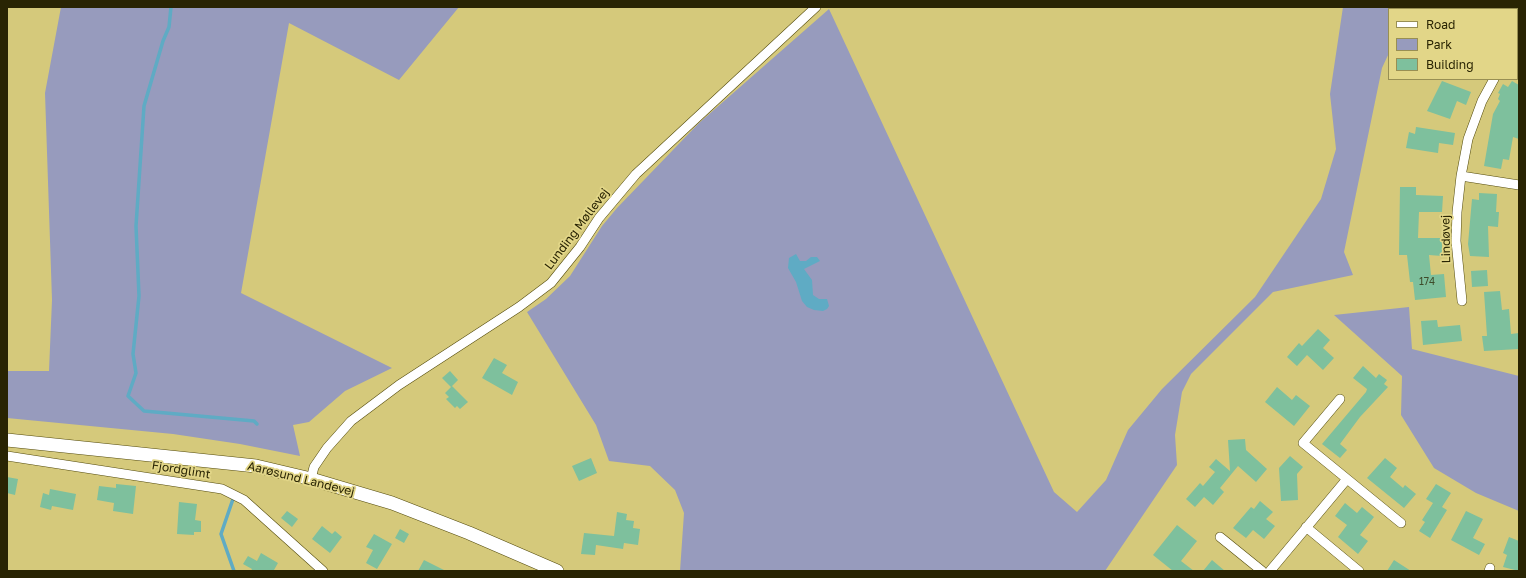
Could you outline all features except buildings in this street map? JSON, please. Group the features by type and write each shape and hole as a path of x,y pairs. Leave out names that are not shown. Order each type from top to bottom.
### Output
{"street":[{"name":"Lunding Møllevej","path":"311,479 314,467 326,448 351,420 399,385 538,294 551,283 572,257 599,218 636,174 816,7"},
{"name":"Lindøvej","path":"1462,301 1456,240 1461,176 1468,139 1482,101 1493,80"},
{"path":"1461,176 1519,186"},
{"path":"1340,399 1303,443 1401,523"},
{"name":"Aarøsund Landevej","path":"7,440 256,466 311,479 392,503 469,533 557,571"},
{"name":"Fjordglimt","path":"7,456 222,489 244,500 323,571"},
{"path":"1270,571 1346,479"},
{"path":"1306,527 1359,571"},
{"path":"1220,537 1262,571"}],"green space":[{"path":"61,7 459,7 399,80 289,23 241,293 392,368 345,391 309,422 293,425 300,456 240,444 173,434 7,418 7,371 49,371 52,300 45,93"},
{"path":"1343,7 1411,7 1388,8 1388,55 1382,68 1344,252 1353,275 1273,292 1191,374 1182,392 1175,435 1177,465 1105,571 680,571 684,513 675,490 650,466 609,461 596,425 527,312 546,299 570,276 602,226 617,208 699,123 829,9 1054,492 1077,512 1106,480 1128,430 1162,389 1255,297 1321,199 1336,149 1330,94"},
{"path":"1409,307 1412,349 1519,376 1519,511 1476,493 1434,468 1401,415 1402,376 1334,315"}],"shaded area":[{"path":"796,254 800,261 806,261 811,257 817,257 820,261 804,269 812,280 813,295 819,299 827,299 829,306 827,309 823,311 814,310 807,307 802,301 796,282 788,268 789,258"}],"waterway":[{"path":"171,7 169,27 163,41 144,106 136,226 139,296 133,354 136,373 128,396 144,411 254,421 257,424"},
{"path":"233,499 221,534 234,571"}]}
